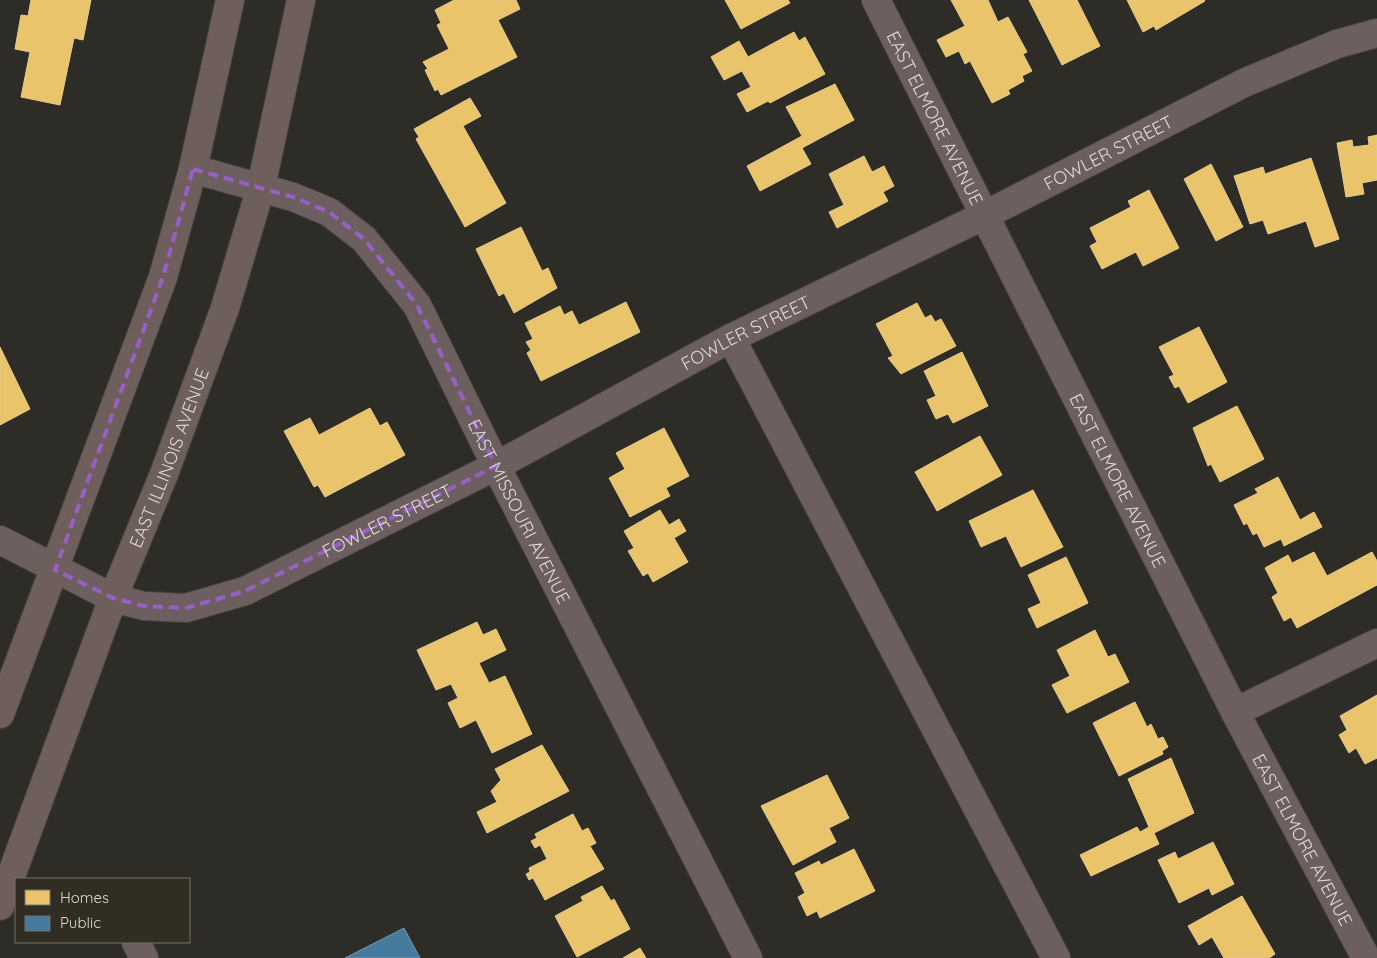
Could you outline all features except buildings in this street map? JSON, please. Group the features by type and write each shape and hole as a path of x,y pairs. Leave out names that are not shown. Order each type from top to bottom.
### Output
{"main road":[{"path":"0,714 163,277 193,169 230,0"},
{"name":"EAST ILLINOIS AVENUE","path":"6,891 113,598 164,474 225,308 261,187 301,0"}],"street":[{"name":"EAST ELMORE AVENUE","path":"876,0 1235,712 1366,958"},
{"name":"FOWLER STREET","path":"0,540 55,570 113,598 144,606 186,608 245,591 496,466 731,338 985,215 1246,82 1337,44 1377,33"},
{"name":"EAST MISSOURI AVENUE","path":"193,169 293,196 329,212 364,239 417,305 496,466 748,958"},
{"path":"731,338 1056,958"},
{"path":"1235,712 1377,643"},
{"path":"136,943 144,958"}],"highlighted area":[{"path":"193,169 293,197 329,212 364,239 417,305 496,466 245,591 186,608 144,606 113,598 55,570 163,277"}]}
